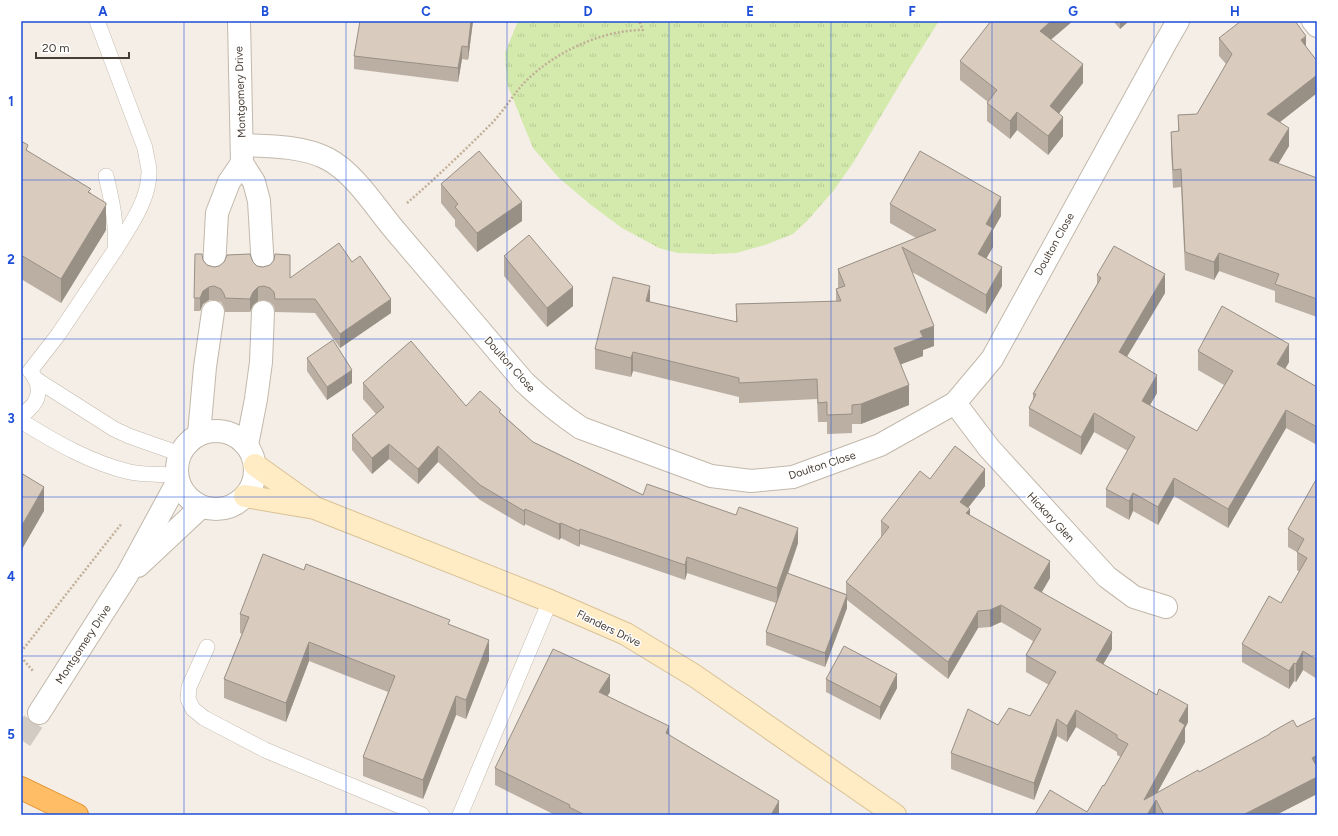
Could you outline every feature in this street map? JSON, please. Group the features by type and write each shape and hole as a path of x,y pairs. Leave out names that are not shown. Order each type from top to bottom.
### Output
{"highway":[{"path":"21,788 78,815"}],"street":[{"name":"Montgomery Drive","path":"238,21 242,154"},
{"name":"Doulton Close","path":"242,154 284,148 310,153 327,159 340,168 359,186 524,382 542,400 562,416 581,428 711,476 751,482 793,477 880,445 955,403 992,359 1178,21"},
{"path":"1313,21 1317,26"},
{"path":"242,154 260,200 263,268"},
{"path":"214,268 217,213 242,154"},
{"path":"198,434 205,367 213,312"},
{"path":"247,445 256,399 261,362 264,312"},
{"name":"Hickory Glen","path":"955,403 989,448 1107,577 1134,597 1166,608"},
{"path":"211,431 224,431 237,436 247,445 252,454 255,465 255,476 252,486 246,496 238,503 230,507 210,509 201,506 187,496 177,478 176,467 180,454 188,442 198,434 211,431"},
{"name":"Flanders Drive","path":"255,465 315,508"},
{"name":"Montgomery Drive","path":"39,713 127,575 177,478"},
{"name":"Flanders Drive","path":"246,496 315,508 550,601 626,634 695,676 895,815"},
{"name":"Montgomery Drive","path":"127,575 155,551 201,506"}],"lane":[{"path":"29,373 58,335 137,215 148,182 149,170 145,148 97,21"},
{"path":"106,176 114,211 116,235 115,250"},
{"path":"21,414 24,414 34,405 39,393 29,373"},
{"path":"29,373 114,429 129,436 180,454"},
{"path":"21,421 50,439 113,467 131,472 177,478"},
{"path":"460,815 550,601"},
{"path":"207,647 189,687 188,699 194,709 204,718 265,750 422,815"}],"path":[{"path":"387,221 426,187 492,123 526,81 547,64 572,48 613,33 628,30 643,30 639,21"},
{"path":"21,652 123,522"}],"green space":[{"path":"518,21 939,21 853,163 834,190 807,221 793,234 765,245 736,253 713,254 678,253 659,248 622,228 591,205 559,178 533,148 507,84 505,53"}],"building":[{"path":"360,21 471,21 468,47 462,46 458,68 354,56"},
{"path":"991,21 1051,21 1040,31 1083,64 1050,106 1063,117 1048,136 1017,112 1010,121 987,103 997,90 960,61"},
{"path":"1241,21 1295,21 1306,36 1301,40 1317,61 1317,75 1267,114 1289,128 1269,160 1317,178 1317,299 1275,284 1279,274 1219,253 1214,262 1185,252 1181,169 1173,170 1171,132 1179,131 1178,115 1197,114 1232,54 1219,38"},
{"path":"21,141 28,145 26,150 91,189 88,192 106,203 61,279 21,255"},
{"path":"479,151 522,202 477,233 455,207 458,204 441,184"},
{"path":"920,151 1001,197 986,224 993,228 978,254 1002,267 986,295 902,247 934,326 920,331 923,337 894,348 909,385 861,404 852,405 852,414 827,415 827,402 818,403 817,379 739,383 739,378 633,352 631,358 595,349 613,277 650,286 646,301 737,322 736,304 841,301 836,289 845,286 838,269 936,230 890,204"},
{"path":"529,235 573,287 547,308 504,256"},
{"path":"339,243 352,262 360,256 391,299 340,334 315,299 275,299 274,292 270,288 264,286 258,287 253,292 250,299 225,298 221,289 214,286 203,291 200,298 194,298 195,254 202,254 203,260 207,265 214,267 219,266 224,262 227,255 250,254 253,262 257,266 263,267 270,265 274,260 275,254 290,255 290,278"},
{"path":"1114,246 1165,274 1119,352 1157,375 1142,401 1197,431 1233,371 1198,351 1222,306 1289,344 1277,364 1317,387 1317,427 1286,410 1228,509 1174,478 1158,507 1133,493 1129,501 1106,489 1135,437 1094,413 1081,437 1029,408 1036,394 1033,394 1101,278 1097,275"},
{"path":"333,340 352,370 327,387 307,358"},
{"path":"411,341 466,406 480,391 501,410 499,412 533,442 643,495 647,484 736,515 739,507 798,528 777,588 687,557 685,565 580,529 579,531 561,523 559,524 525,509 524,511 480,485 438,446 418,469 389,444 372,458 352,435 384,407 363,383"},
{"path":"955,446 985,469 960,502 970,509 966,513 1050,561 1034,588 1112,632 1096,660 1157,695 1159,689 1188,705 1179,721 1185,725 1144,800 1198,770 1199,772 1270,734 1293,720 1297,727 1317,717 1317,755 1312,758 1317,767 1317,777 1243,815 1164,815 1156,800 1147,815 1035,815 1050,790 1087,812 1128,744 1117,738 1117,735 1076,710 1067,726 1057,719 1034,783 951,753 968,709 998,725 1009,708 1030,716 1056,672 1026,655 1041,629 1001,605 990,610 978,611 948,662 846,582 889,527 881,521 920,471 930,479"},
{"path":"21,473 44,487 21,527"},
{"path":"1317,478 1317,660 1303,651 1296,664 1294,663 1289,671 1242,644 1269,596 1281,603 1307,558 1297,552 1304,539 1288,529"},
{"path":"263,554 304,570 306,564 450,620 448,624 489,640 466,700 456,696 423,780 363,757 395,676 309,642 286,703 224,679 249,617 240,614"},
{"path":"787,573 847,595 825,653 766,632"},
{"path":"844,646 897,674 880,707 826,679"},
{"path":"553,649 610,675 599,692 669,726 666,733 779,801 771,815 585,815 569,807 570,805 495,768"}],"tunnel":[{"path":"21,740 39,713"}]}
